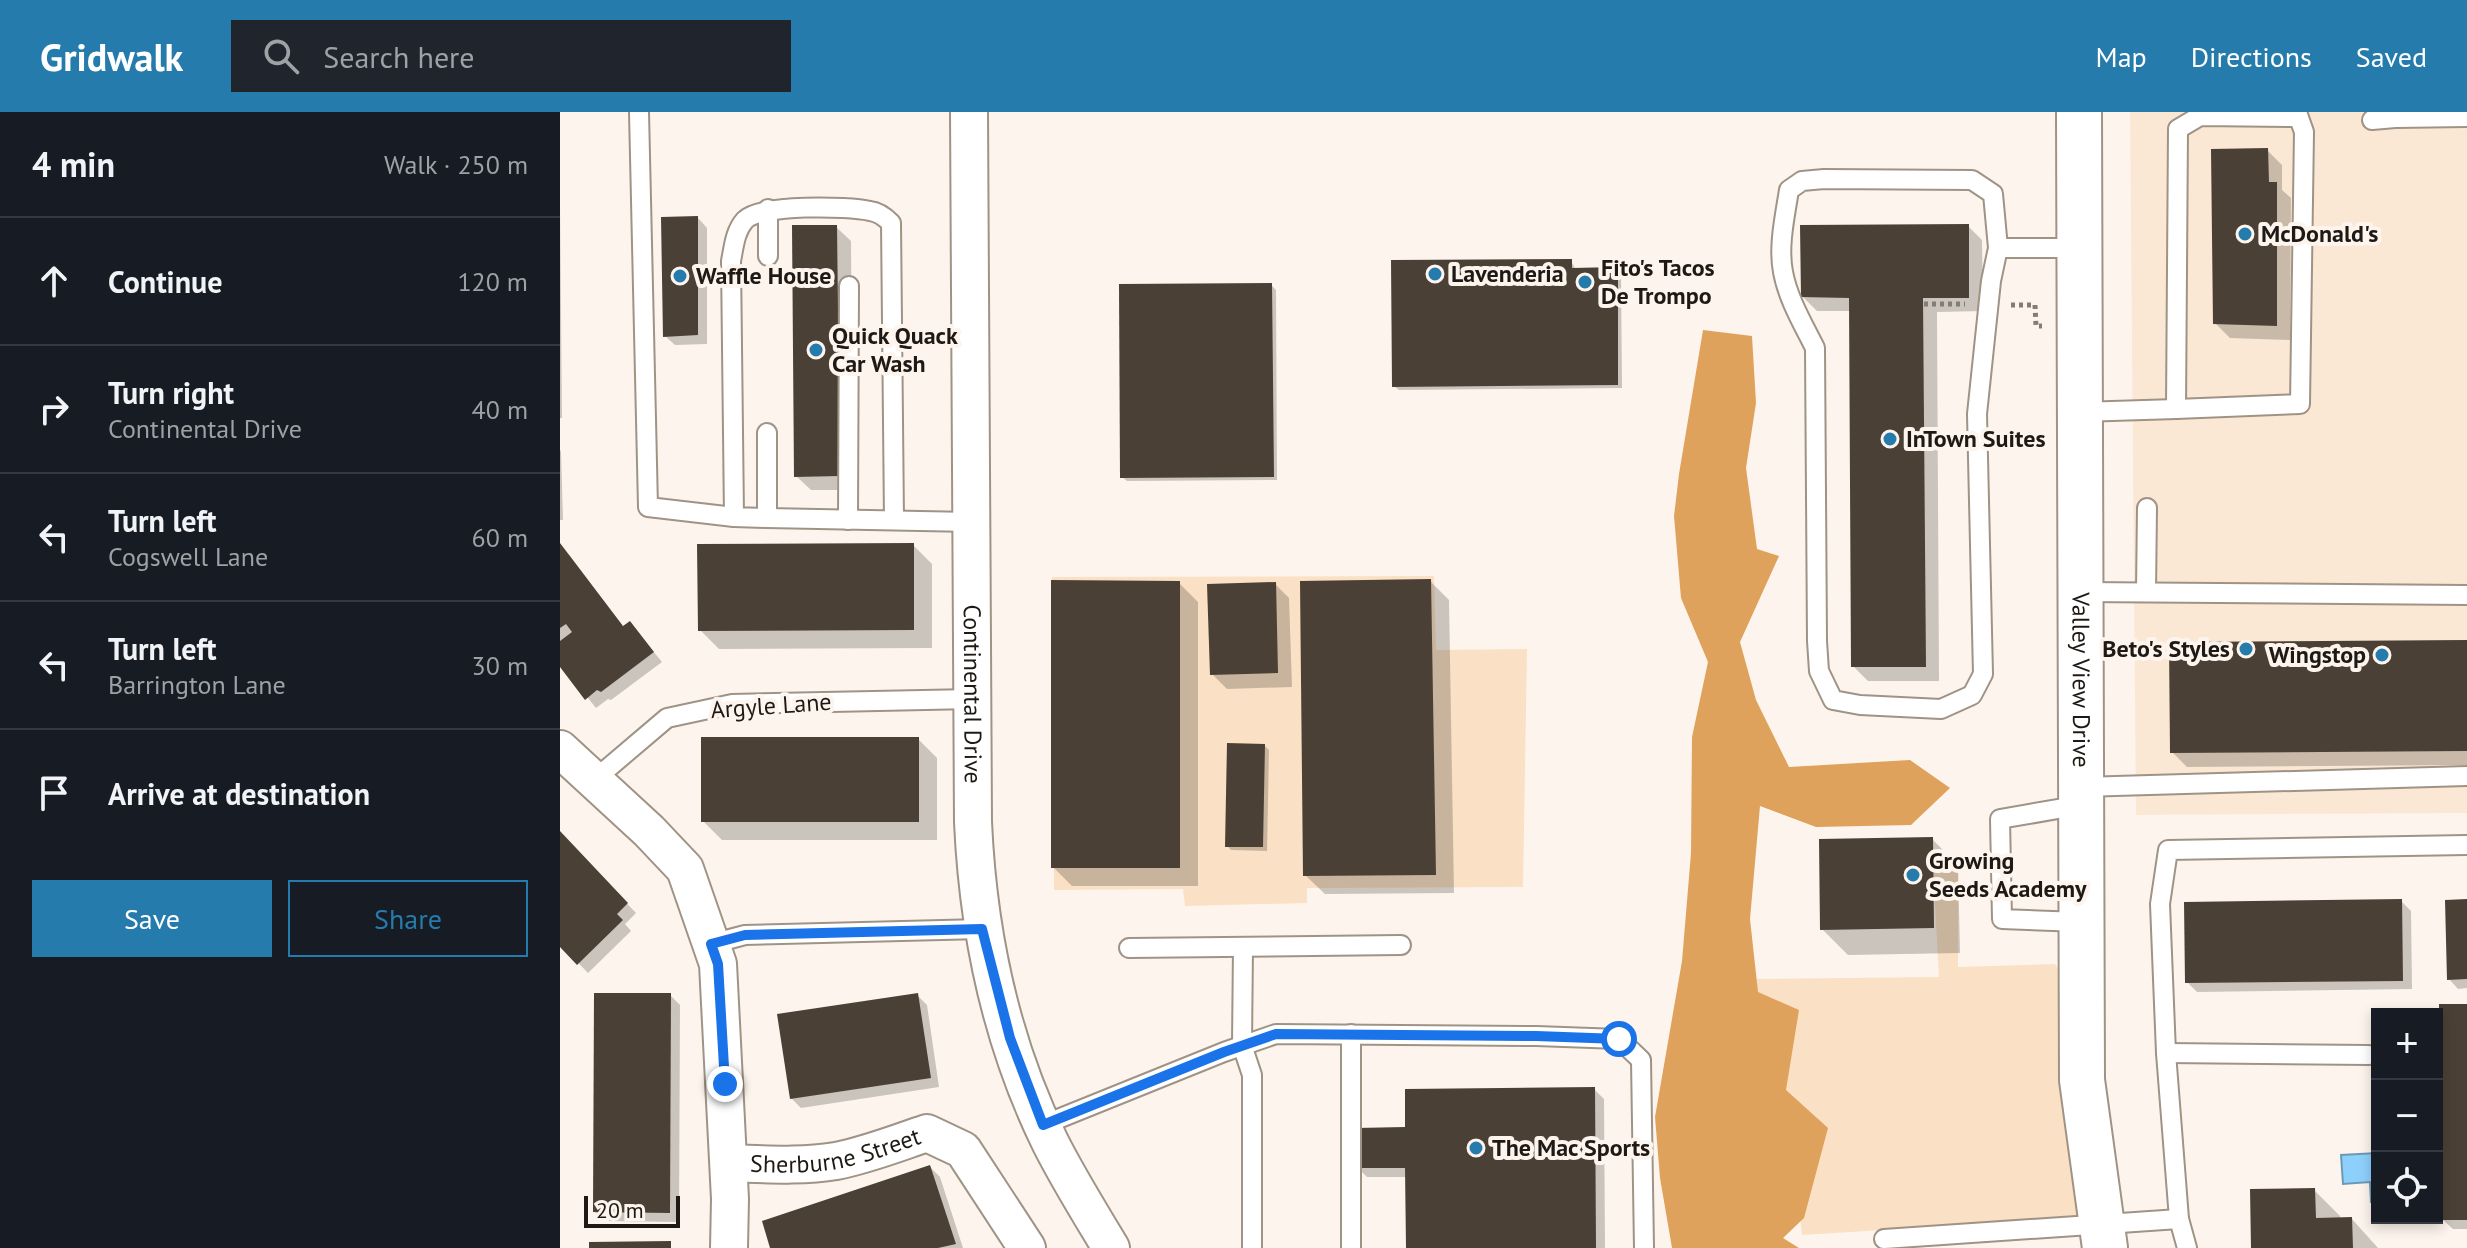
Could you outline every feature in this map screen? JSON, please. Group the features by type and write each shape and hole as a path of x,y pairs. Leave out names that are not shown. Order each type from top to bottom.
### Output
{"street":[{"name":"Continental Drive","path":"969,112 973,822 982,929 1010,1038 1043,1125 1111,1248"},
{"name":"Valley View Drive","path":"2079,112 2082,1080 2103,1236"},
{"path":"560,749 649,831 685,869 718,964 729,1163 729,1248"},
{"name":"Sherburne Street","path":"729,1163 784,1165 835,1161 927,1133 963,1150 1027,1248"}],"lane":[{"path":"639,112 648,507 734,517 971,522"},
{"path":"2080,412 2176,409 2300,404 2304,132 2297,114 2200,116 2178,129 2176,409"},
{"path":"2372,120 2394,115 2467,117"},
{"path":"1824,179 1972,180 1993,194 1998,248 1991,281 1977,414 1983,674 1972,695 1941,709 1860,705 1833,700 1819,671 1817,641 1815,348 1795,309 1783,271 1783,228 1789,190 1802,181 1824,179"},
{"path":"734,517 731,261 735,236 747,218 768,209 871,211 884,216 891,223 894,520"},
{"path":"768,209 768,256"},
{"path":"1998,248 2079,248"},
{"path":"848,520 849,286"},
{"path":"767,433 767,518"},
{"path":"2146,592 2147,508"},
{"path":"2080,592 2467,595"},
{"name":"Argyle Lane","path":"594,780 667,718 732,704 972,699"},
{"path":"2081,922 2002,919 2000,819 2081,796 2467,776"},
{"path":"2187,1248 2179,1219 2166,1053 2160,904 2168,850 2467,845"},
{"path":"711,944 745,935 982,929"},
{"path":"1129,948 1401,945"},
{"path":"1243,947 1242,1045 1252,1075 1252,1248"},
{"path":"1043,1125 1276,1034 1619,1039 1641,1060 1644,1248"},
{"path":"1351,1034 1351,1248"},
{"path":"2166,1053 2369,1055"},
{"path":"1884,1239 2103,1236 2179,1219"}],"shaded area":[{"path":"2130,112 2467,112 2467,813 2136,815"},
{"path":"1703,330 1752,336 1756,403 1746,468 1757,549 1779,556 1740,642 1756,700 1789,767 1910,760 1950,788 1911,825 1816,827 1760,806 1750,919 1758,992 1799,1010 1786,1090 1828,1128 1804,1218 1783,1238 1799,1248 1672,1248 1660,1178 1655,1117 1682,961 1691,853 1692,737 1708,662 1681,598 1674,516"},
{"path":"1434,576 1436,650 1527,649 1523,887 1307,888 1307,903 1185,906 1183,889 1054,890 1052,577"},
{"path":"1958,864 1958,967 2055,964 2061,974 2079,1218 1802,1235 1794,1157 1751,979 1939,977 1933,867"}],"water":[{"path":"2371,1153 2371,1202 2370,1182 2343,1184 2341,1155"}],"building":[{"name":"McDonald's","path":"2268,148 2269,182 2277,182 2277,326 2213,324 2211,149"},
{"name":"Waffle House","path":"698,216 698,335 663,337 661,217"},
{"path":"1969,224 1969,298 1923,298 1926,667 1851,667 1849,298 1801,297 1800,225"},
{"name":"Quick Quack Car Wash","path":"792,225 837,225 840,476 794,477"},
{"path":"1572,259 1572,268 1618,267 1618,385 1392,387 1391,260"},
{"path":"1272,283 1274,477 1120,478 1119,284"},
{"path":"560,543 623,626 630,621 654,652 601,692 597,690 585,700 560,667 560,641 572,632 566,624 560,628"},
{"path":"914,543 914,630 698,631 697,544"},
{"path":"1431,579 1436,875 1303,876 1300,581"},
{"path":"1051,580 1180,581 1180,868 1051,868"},
{"path":"1276,582 1278,673 1210,675 1207,584"},
{"path":"2467,640 2467,751 2170,753 2169,642"},
{"path":"701,737 919,737 919,822 701,822"},
{"path":"1227,743 1265,744 1263,847 1225,847"},
{"path":"560,831 628,903 617,914 623,920 577,965 560,947"},
{"path":"1933,837 1934,928 1820,930 1819,839"},
{"path":"2402,899 2403,981 2185,983 2184,902"},
{"path":"2467,899 2467,979 2447,980 2445,900"},
{"path":"594,993 671,993 670,1213 593,1212"},
{"path":"918,993 931,1078 790,1099 777,1014"},
{"path":"2439,1004 2467,1004 2467,1220 2443,1220 2443,1008 2439,1008"},
{"name":"The Mac Sports","path":"1595,1087 1596,1248 1406,1248 1405,1168 1356,1168 1356,1128 1405,1127 1405,1089"},
{"path":"930,1165 956,1244 938,1248 770,1248 762,1221"},
{"path":"2315,1188 2316,1218 2352,1217 2353,1248 2251,1248 2250,1189"},
{"path":"671,1241 671,1248 589,1248 589,1242"}],"place":[{"name":"McDonald's","path":"2245,234"},
{"name":"Lavenderia","path":"1435,274"},
{"name":"Waffle House","path":"680,276"},
{"name":"Fito's Tacos De Trompo","path":"1585,282"},
{"name":"Quick Quack Car Wash","path":"816,350"},
{"name":"InTown Suites","path":"1890,439"},
{"name":"Beto's Styles","path":"2246,649"},
{"name":"Wingstop","path":"2382,655"},
{"name":"Growing Seeds Academy","path":"1913,875"},
{"name":"The Mac Sports","path":"1476,1148"}],"route":[{"path":"725,1084 718,964 711,944 745,935 982,929 1010,1038 1043,1125 1276,1034 1619,1039"}]}
